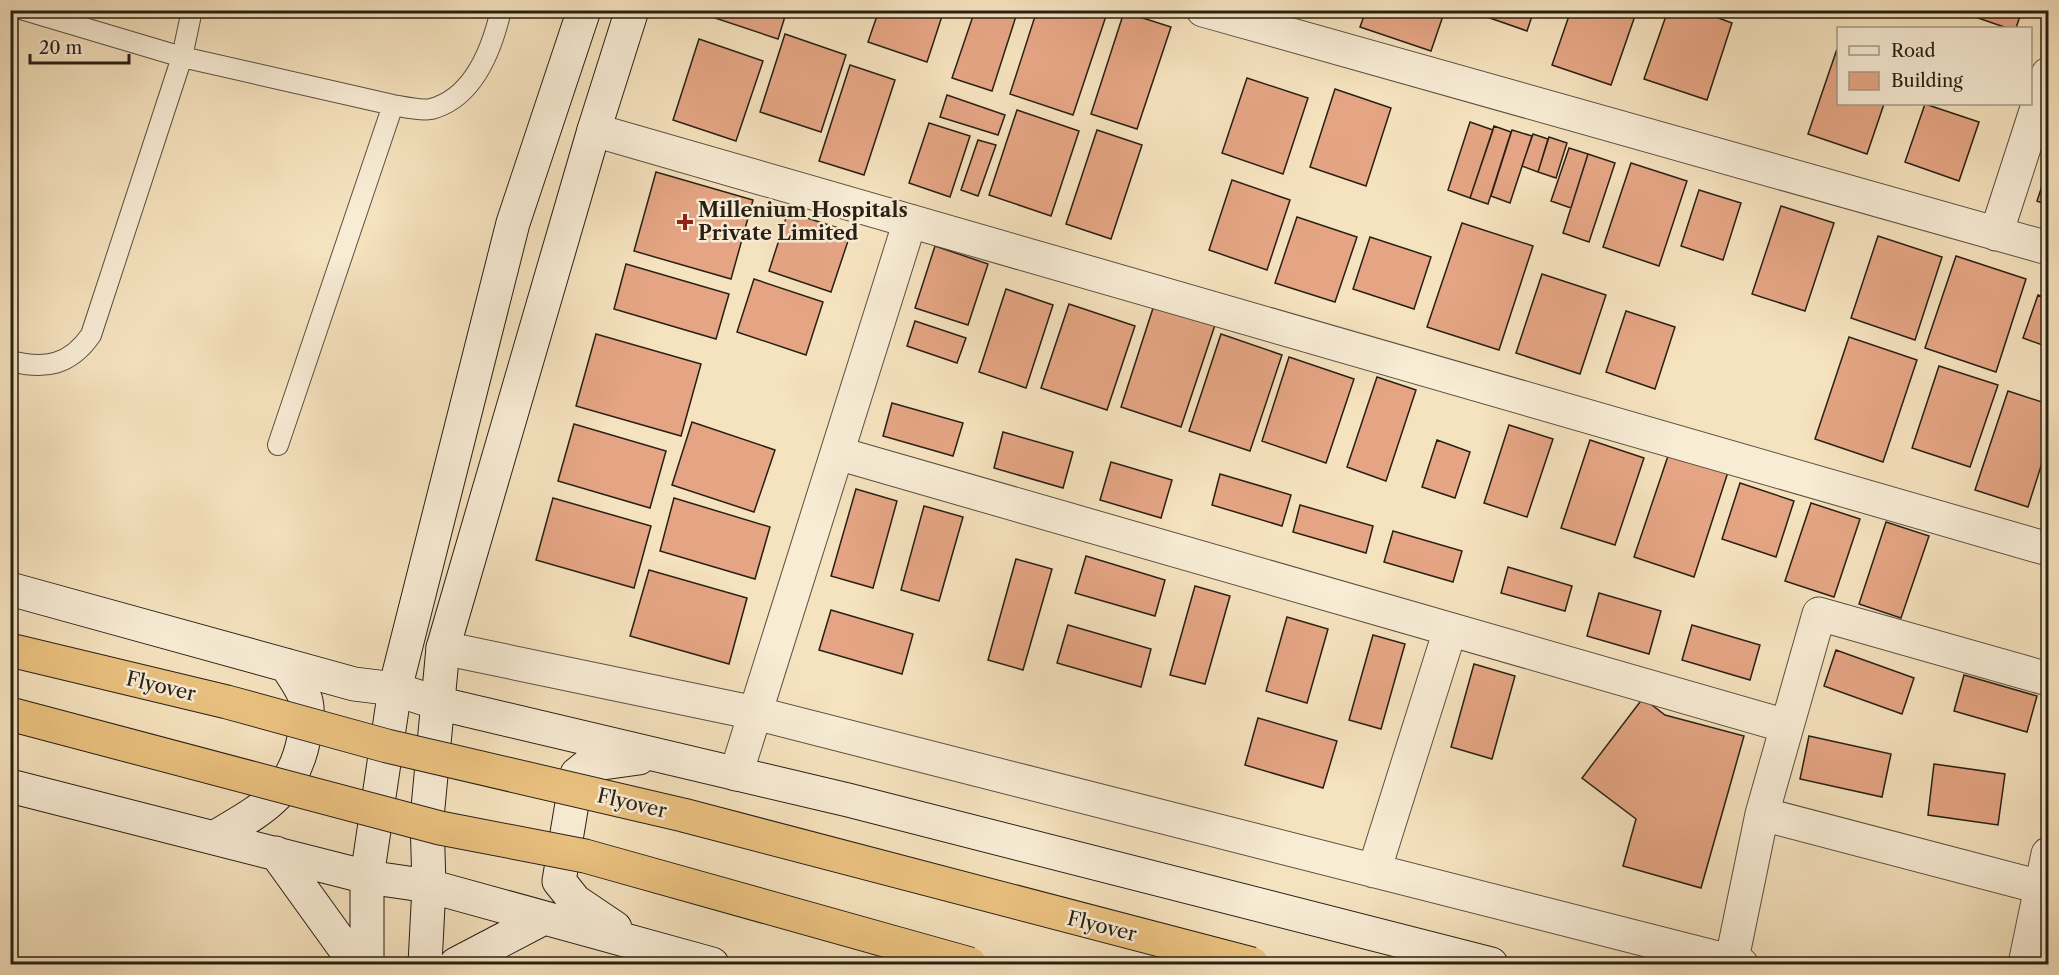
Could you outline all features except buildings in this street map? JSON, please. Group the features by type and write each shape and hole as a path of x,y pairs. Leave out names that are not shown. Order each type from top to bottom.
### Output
{"highway":[{"name":"Flyover","path":"10,650 227,702 387,746 683,815 1252,964"},
{"path":"10,714 440,828 585,856 970,964"}],"street":[{"path":"367,964 367,877 395,689 513,223 584,10"},
{"path":"425,964 429,886 426,818 443,648 594,130 632,10"},
{"path":"1203,10 2049,248"},
{"path":"1996,234 2049,74"},
{"path":"594,130 2049,549"},
{"path":"736,774 910,221"},
{"path":"837,453 1786,726"},
{"path":"10,589 354,684 395,689 437,703 660,755 1491,964"},
{"path":"443,648 755,713 1734,964 1762,814 1820,615 2049,679"},
{"path":"1374,871 1450,630"},
{"path":"214,838 264,807 290,780 294,771 308,716 306,699 286,665"},
{"path":"639,944 574,901 559,881 577,774 588,765 660,755"},
{"path":"10,786 367,877 429,886 712,964"},
{"path":"1762,814 2040,887"},
{"path":"276,853 356,964"},
{"path":"2025,964 2049,854"},
{"path":"456,964 544,918"}],"lane":[{"path":"24,10 182,57 393,105 429,110 453,100 476,74 495,36 501,10"},
{"path":"10,360 45,365 64,361 80,351 91,335 182,57 192,10"},
{"path":"278,445 393,105"}],"place":[{"name":"Millenium Hospitals Private Limited","path":"685,222"}]}
